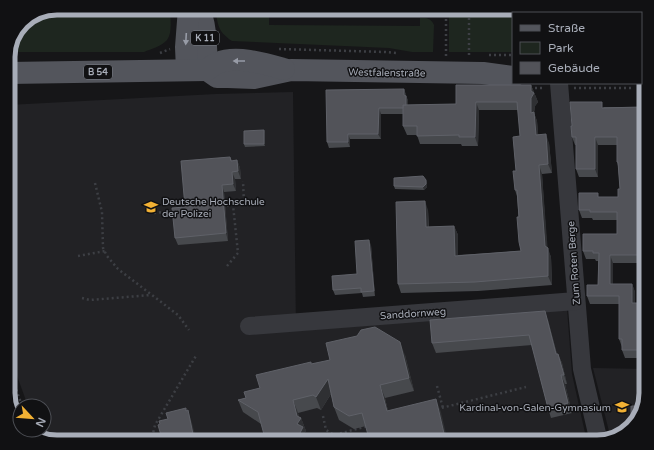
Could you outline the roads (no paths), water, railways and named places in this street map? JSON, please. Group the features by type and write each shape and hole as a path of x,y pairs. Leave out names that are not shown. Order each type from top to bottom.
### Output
{"main road":[{"name":"K 11","path":"188,15 186,47 197,70"},
{"name":"K 11","path":"197,70 206,39 201,15"},
{"name":"Westfalenstraße","path":"15,73 197,70 228,61 254,61 291,70 483,73 512,69"},
{"name":"Westfalenstraße","path":"483,73 512,77"}],"street":[{"name":"Zum Roten Berge","path":"559,86 582,370 597,435"},
{"name":"Sanddornweg","path":"249,326 576,301"}],"place":[{"name":"Deutsche Hochschule der Polizei","path":"151,207"},
{"name":"Kardinal-von-Galen-Gymnasium","path":"622,407"}]}
